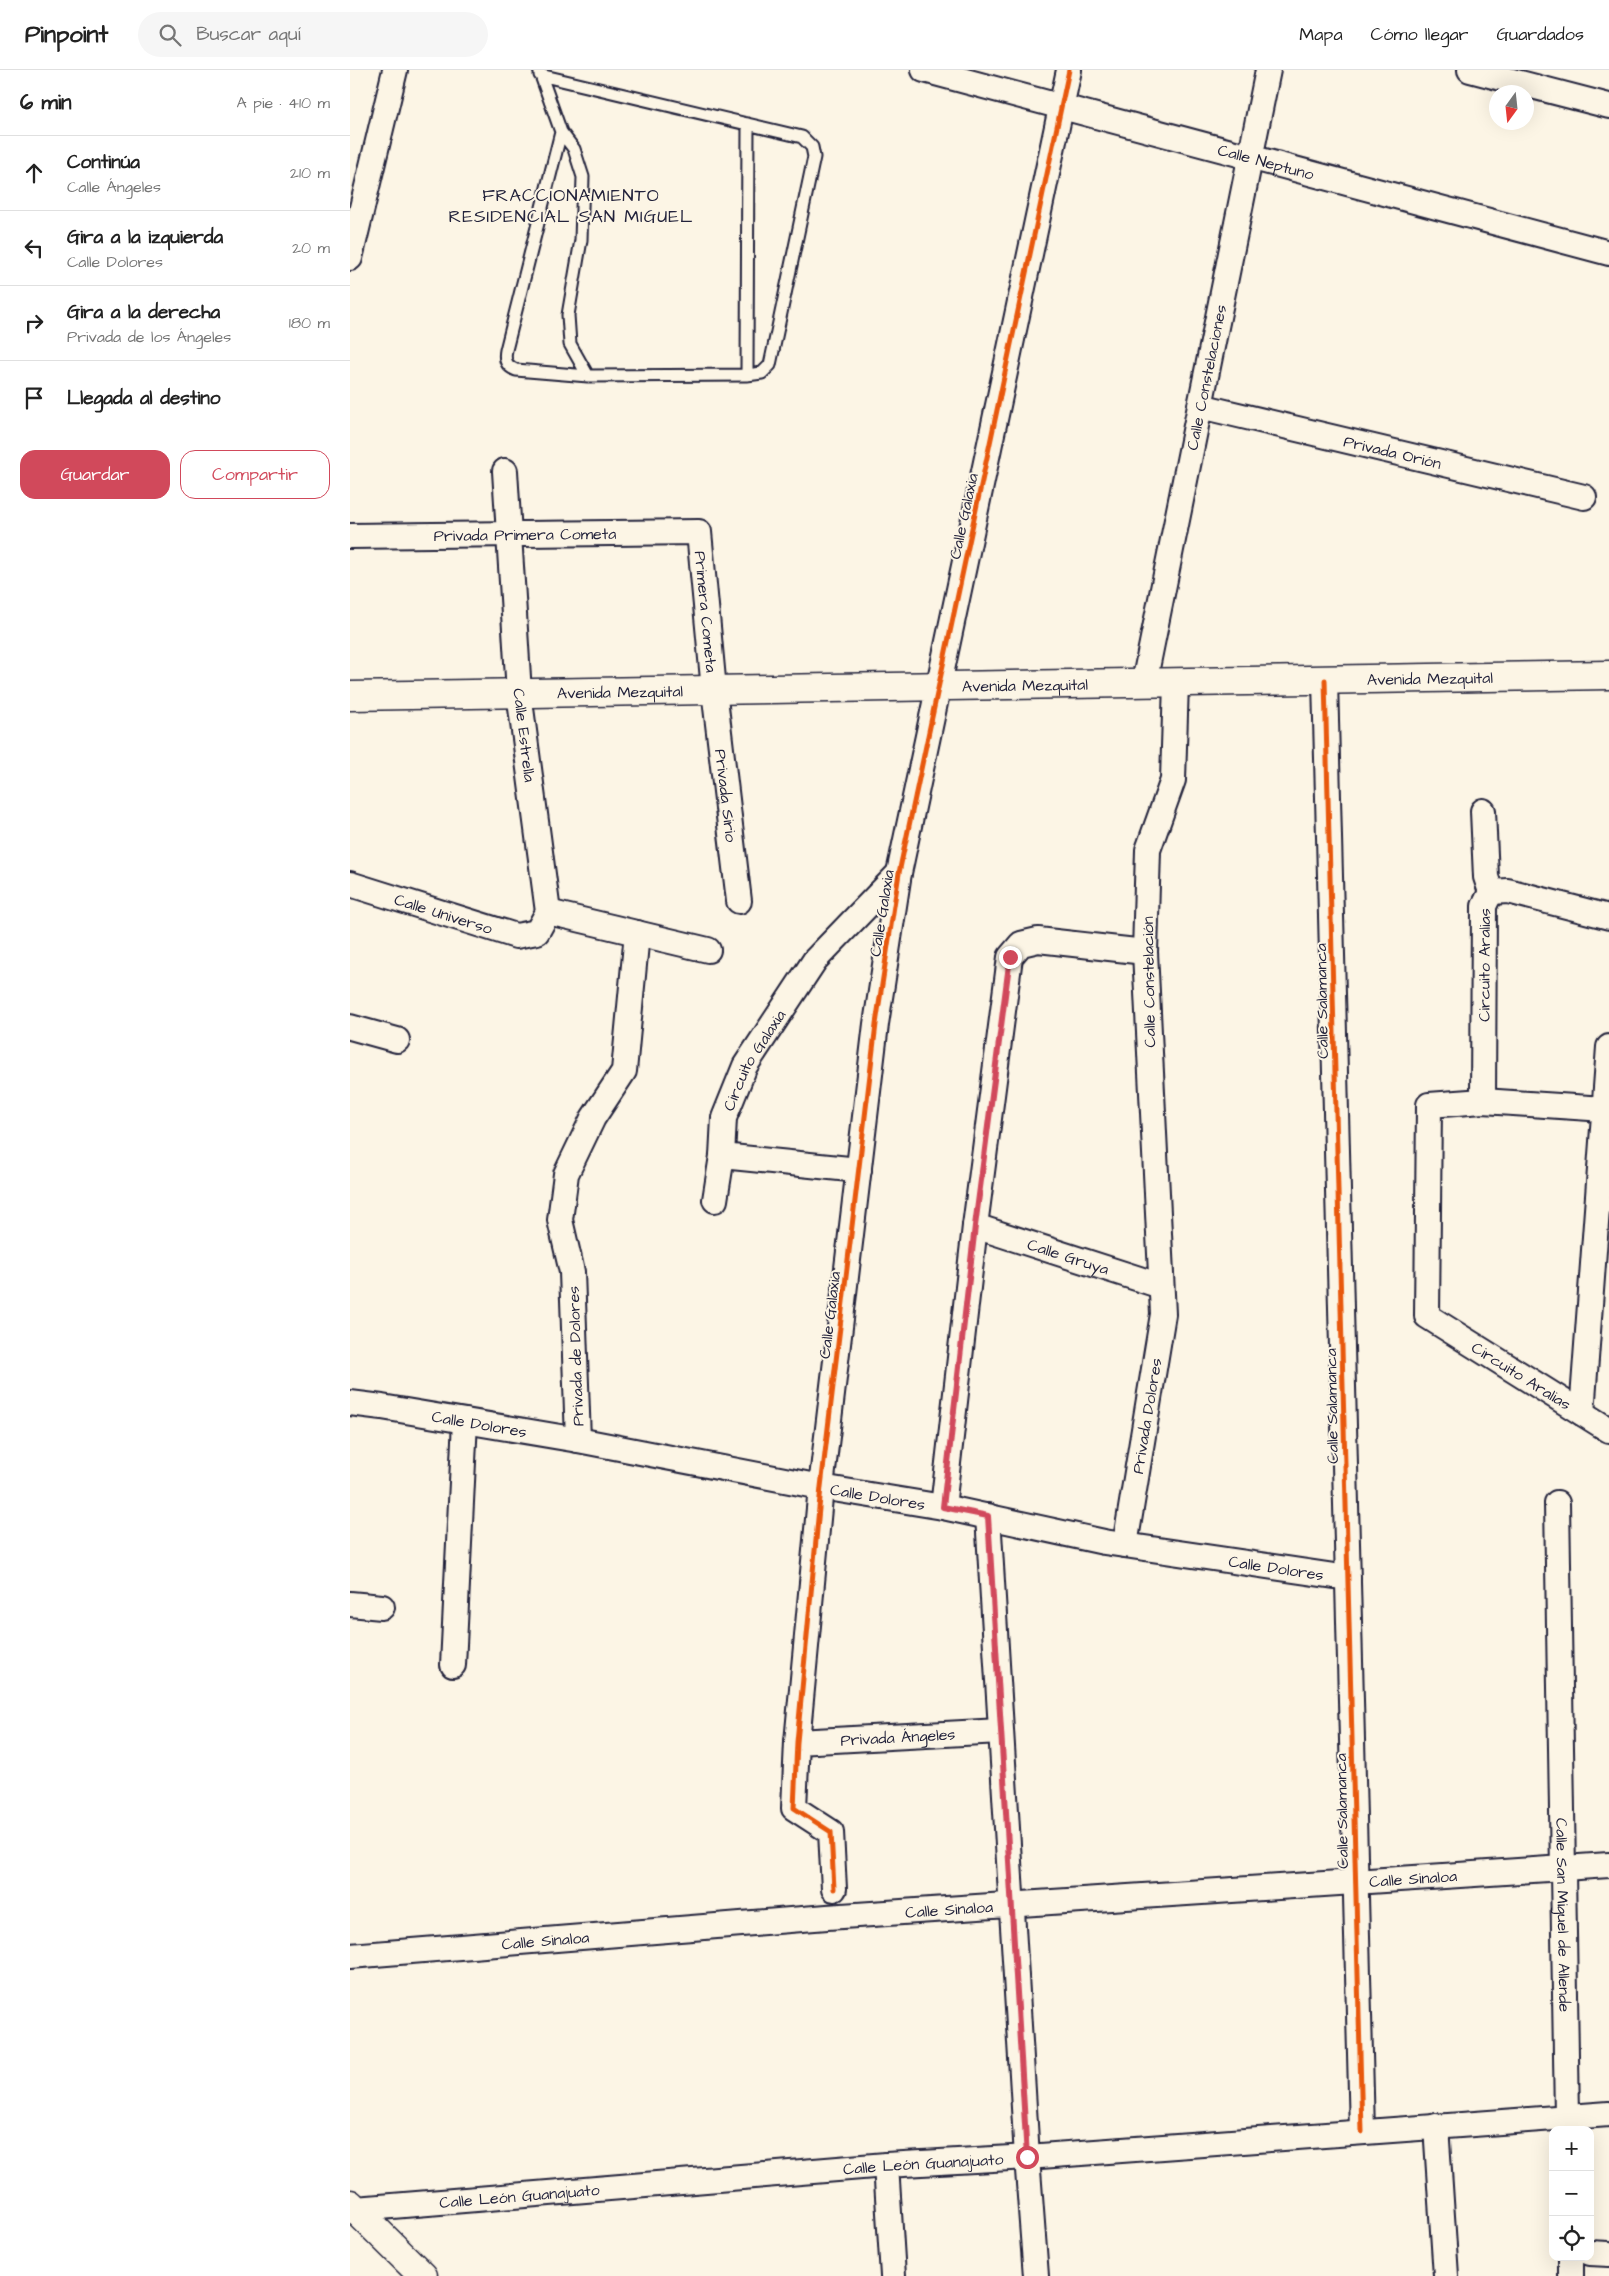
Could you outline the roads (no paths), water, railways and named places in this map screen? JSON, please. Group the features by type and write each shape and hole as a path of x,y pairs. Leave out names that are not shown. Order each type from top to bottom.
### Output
{"street":[{"path":"350,258 395,70"},
{"name":"Calle Neptuno","path":"924,70 1609,252"},
{"name":"Calle Galaxia","path":"834,1889 831,1832 794,1808 797,1742 822,1487 876,1024 899,873 1069,70"},
{"name":"Calle Constelaciones","path":"1144,682 1268,70"},
{"path":"1470,70 1609,106"},
{"name":"Privada Orión","path":"1200,406 1584,497"},
{"name":"Calle Estrella","path":"505,471 519,693 542,922"},
{"name":"Privada Primera Cometa","path":"350,536 699,532"},
{"name":"Primera Cometa","path":"699,532 714,690"},
{"name":"Avenida Mezquital","path":"350,696 1609,675"},
{"name":"Calle Salamanca","path":"1325,680 1362,2132"},
{"name":"Calle Constelación","path":"1161,1286 1145,952 1148,850 1173,780 1176,682"},
{"name":"Privada Sirio","path":"714,690 738,901"},
{"path":"1483,811 1486,877 1491,892"},
{"name":"Circuito Galaxia","path":"715,1200 722,1156 724,1118 745,1066 815,960 899,873"},
{"name":"Calle Universo","path":"350,884 516,936 542,922"},
{"name":"Circuito Aralias","path":"1483,1101 1484,906 1491,892 1508,891 1609,917"},
{"path":"542,922 637,933 708,950"},
{"name":"Privada de Dolores","path":"578,1440 572,1272 560,1220 566,1174 593,1118 624,1071 637,933"},
{"path":"943,1507 975,1226 1010,957 1021,944 1038,940 1145,952"},
{"path":"350,1027 397,1040"},
{"name":"Circuito Aralias","path":"1605,1109 1483,1101 1429,1105 1428,1316 1582,1413 1605,1109 1609,1048"},
{"path":"722,1156 859,1170"},
{"name":"Calle Gruya","path":"975,1226 1161,1286"},
{"name":"Privada Dolores","path":"1125,1545 1163,1314 1161,1286"},
{"name":"Calle Dolores","path":"350,1403 578,1440 822,1487 943,1507 1125,1545 1348,1578"},
{"path":"1582,1413 1609,1430"},
{"path":"453,1665 465,1421"},
{"name":"Calle San Miguel de Allende","path":"1556,1503 1567,2117"},
{"path":"988,1516 1000,1730 1036,2276"},
{"path":"350,1604 382,1607"},
{"name":"Privada Ángeles","path":"797,1742 1000,1730"},
{"name":"Calle Sinaloa","path":"350,1956 827,1917 1609,1865"},
{"name":"Calle León Guanajuato","path":"353,2207 886,2165 1027,2157 1609,2114"},
{"path":"1436,2126 1446,2276"},
{"path":"886,2165 893,2276"},
{"path":"353,2207 424,2276"},
{"path":"1594,2253 1609,2254"},
{"path":"1571,2261 1571,2276"}],"lane":[{"path":"540,72 802,137 812,147 814,157 770,365 762,373 747,375 588,376 509,368 504,359 561,132"},
{"path":"540,72 561,132 574,148 583,177 581,240 568,315 570,344 588,376"},
{"path":"747,375 748,124"}],"district":[{"name":"FRACCIONAMIENTO RESIDENCIAL SAN MIGUEL","path":"571,205"}]}
